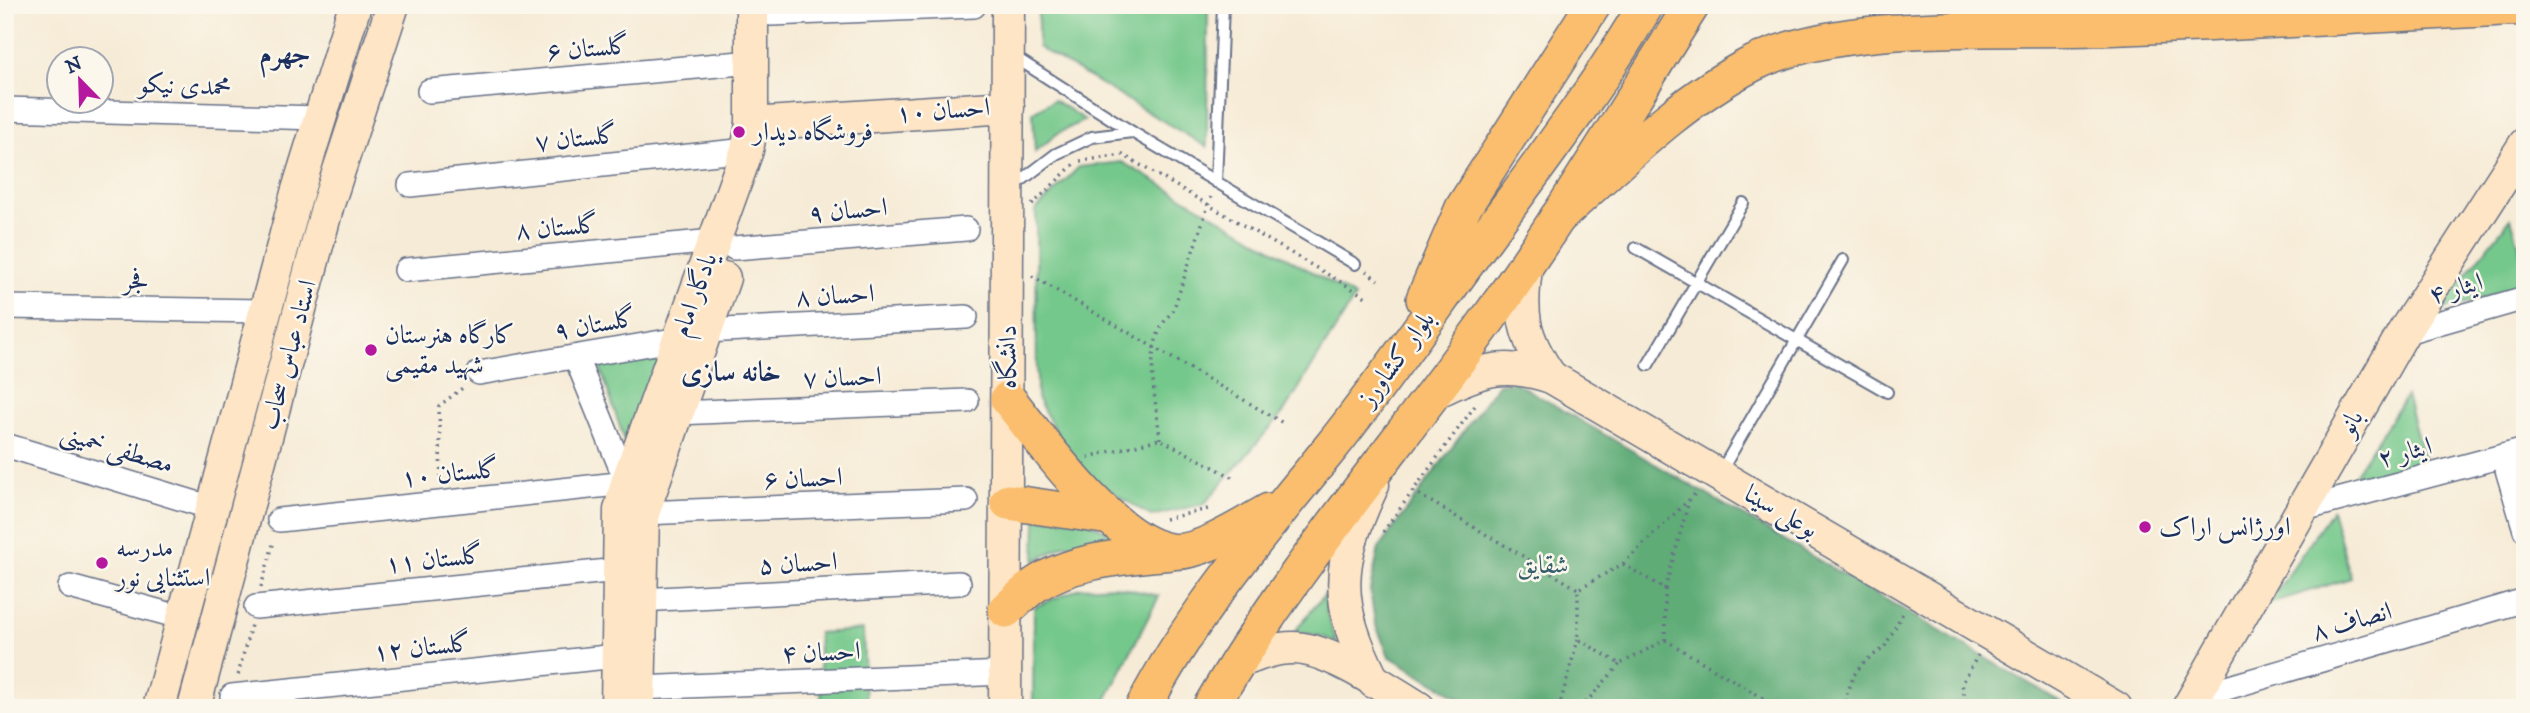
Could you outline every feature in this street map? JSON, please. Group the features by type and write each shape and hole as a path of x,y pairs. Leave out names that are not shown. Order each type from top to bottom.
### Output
{"main road":[{"path":"1400,355 1463,208 1592,5"},
{"name":"بلوار کشاورز","path":"1143,708 1218,586 1282,504 1332,446 1400,355 1536,169 1646,5"},
{"name":"بلوار کشاورز","path":"1210,708 1264,620 1436,392 1527,263 1692,5"},
{"path":"1557,218 1700,95 1754,63 1815,44 1878,34 2094,28 2525,7"},
{"path":"1008,398 1064,469 1110,517 1139,538 1222,538 1282,504"},
{"path":"1008,502 1110,517"},
{"path":"1006,610 1036,584 1062,572 1122,557 1166,536"}],"street":[{"name":"استاد عباس سحاب","path":"159,708 297,192 355,5"},
{"name":"استاد عباس سحاب","path":"194,708 328,204 393,5"},
{"name":"دانشگاه","path":"1004,708 1008,398 1019,199 1008,107 1008,5"},
{"path":"765,8 974,6"},
{"name":"یادگار امام","path":"632,701 617,656 620,510 626,483 692,335 724,245 765,159 757,132 752,62 765,8"},
{"name":"یادگار امام","path":"757,132 765,8"},
{"name":"گلستان ۶","path":"429,91 752,62"},
{"name":"احسان ۱۰","path":"757,132 1008,107"},
{"name":"محمدی نیکو","path":"6,111 320,118"},
{"name":"گلستان ۷","path":"410,185 757,132"},
{"name":"بانو","path":"2192,702 2403,333 2523,150"},
{"path":"297,192 328,204"},
{"name":"احسان ۹","path":"724,245 967,229"},
{"name":"گلستان ۸","path":"406,270 724,245"},
{"path":"1527,263 1521,301 1525,330 1534,354 1551,377"},
{"name":"ایثار ۴","path":"2403,333 2525,298"},
{"name":"فجر","path":"5,307 266,311"},
{"name":"احسان ۸","path":"692,335 967,317"},
{"name":"یادگار امام","path":"632,701 643,513 677,413 692,335"},
{"name":"گلستان ۹","path":"479,373 576,358 692,335"},
{"path":"576,358 626,483"},
{"name":"بوعلی سینا","path":"1436,392 1471,374 1500,368 1524,369 1551,377 2116,708"},
{"name":"احسان ۷","path":"677,413 967,401"},
{"name":"مصطفی خمینی","path":"5,445 212,508"},
{"path":"2514,453 2525,530"},
{"name":"ایثار ۲","path":"2300,510 2514,453"},
{"path":"1374,682 1355,643 1344,608 1344,571 1350,539 1384,461"},
{"name":"گلستان ۱۰","path":"279,520 626,483"},
{"name":"احسان ۶","path":"643,513 966,500"},
{"name":"گلستان ۱۱","path":"256,607 618,570"},
{"name":"احسان ۵","path":"640,600 959,583"},
{"path":"70,587 183,618"},
{"name":"انصاف ۸","path":"2192,702 2523,607"},
{"path":"1236,663 1265,652 1294,648 1318,653 1419,708"},
{"name":"گلستان ۱۲","path":"232,696 617,656"},
{"name":"احسان ۴","path":"632,701 1005,673"}],"lane":[{"path":"1216,182 1223,5"},
{"path":"1008,52 1132,132 1355,264"},
{"path":"1019,199 1056,154 1093,137 1132,132"},
{"path":"1648,365 1743,203"},
{"path":"1636,248 1887,393"},
{"path":"1718,476 1843,260"}],"path":[{"path":"1019,199 1076,161 1123,155 1368,298"},
{"path":"1160,439 1152,346 1160,324 1173,311 1216,182"},
{"path":"1030,288 1030,275 1283,423"},
{"path":"442,503 439,406 456,395 479,373"},
{"path":"1381,535 1478,401"},
{"path":"1083,458 1160,439 1234,478"},
{"path":"1413,491 1578,589"},
{"path":"1578,589 1623,564 1689,499 1665,590 1665,640"},
{"path":"1166,536 1208,509"},
{"path":"1623,564 1665,590"},
{"path":"1559,708 1578,639 1578,589"},
{"path":"1847,708 1846,697 1854,675 1864,661 1884,648 1916,591"},
{"path":"1967,708 1962,684 1989,634"},
{"path":"1578,639 1620,664"},
{"path":"1581,708 1620,664 1665,640"},
{"path":"1665,640 1780,708"}],"green space":[{"path":"1038,5 1208,5 1207,147 1038,47"},
{"path":"1054,100 1085,120 1058,133 1035,152 1033,112"},
{"path":"1122,162 1355,297 1284,412 1204,504 1151,516 1093,480 1063,444 1037,398 1036,210 1079,167"},
{"path":"2511,218 2525,266 2525,287 2437,311"},
{"path":"664,351 628,451 600,367 608,361"},
{"name":"شقایق","path":"1515,382 2071,708 1476,708 1389,656 1375,623 1370,590 1379,548 1498,384"},
{"path":"2406,396 2425,464 2350,481"},
{"path":"2332,510 2351,578 2268,604"},
{"path":"1036,519 1082,519 1118,537 1064,545 1035,561"},
{"path":"1114,586 1159,596 1102,708 1033,708 1034,607 1080,588"},
{"path":"1325,594 1326,611 1337,644 1324,637 1295,631"},
{"path":"863,630 866,708 822,708 818,633"}],"place":[{"name":"فروشگاه دیدار","path":"739,132"},
{"name":"کارگاه هنرستان شهید مقیمی","path":"371,350"},
{"name":"اورژانس اراک","path":"2145,527"},
{"name":"مدرسه استثنایی نور","path":"102,563"}],"district":[{"name":"جهرم","path":"285,54"},
{"name":"خانه سازی","path":"731,372"}]}
